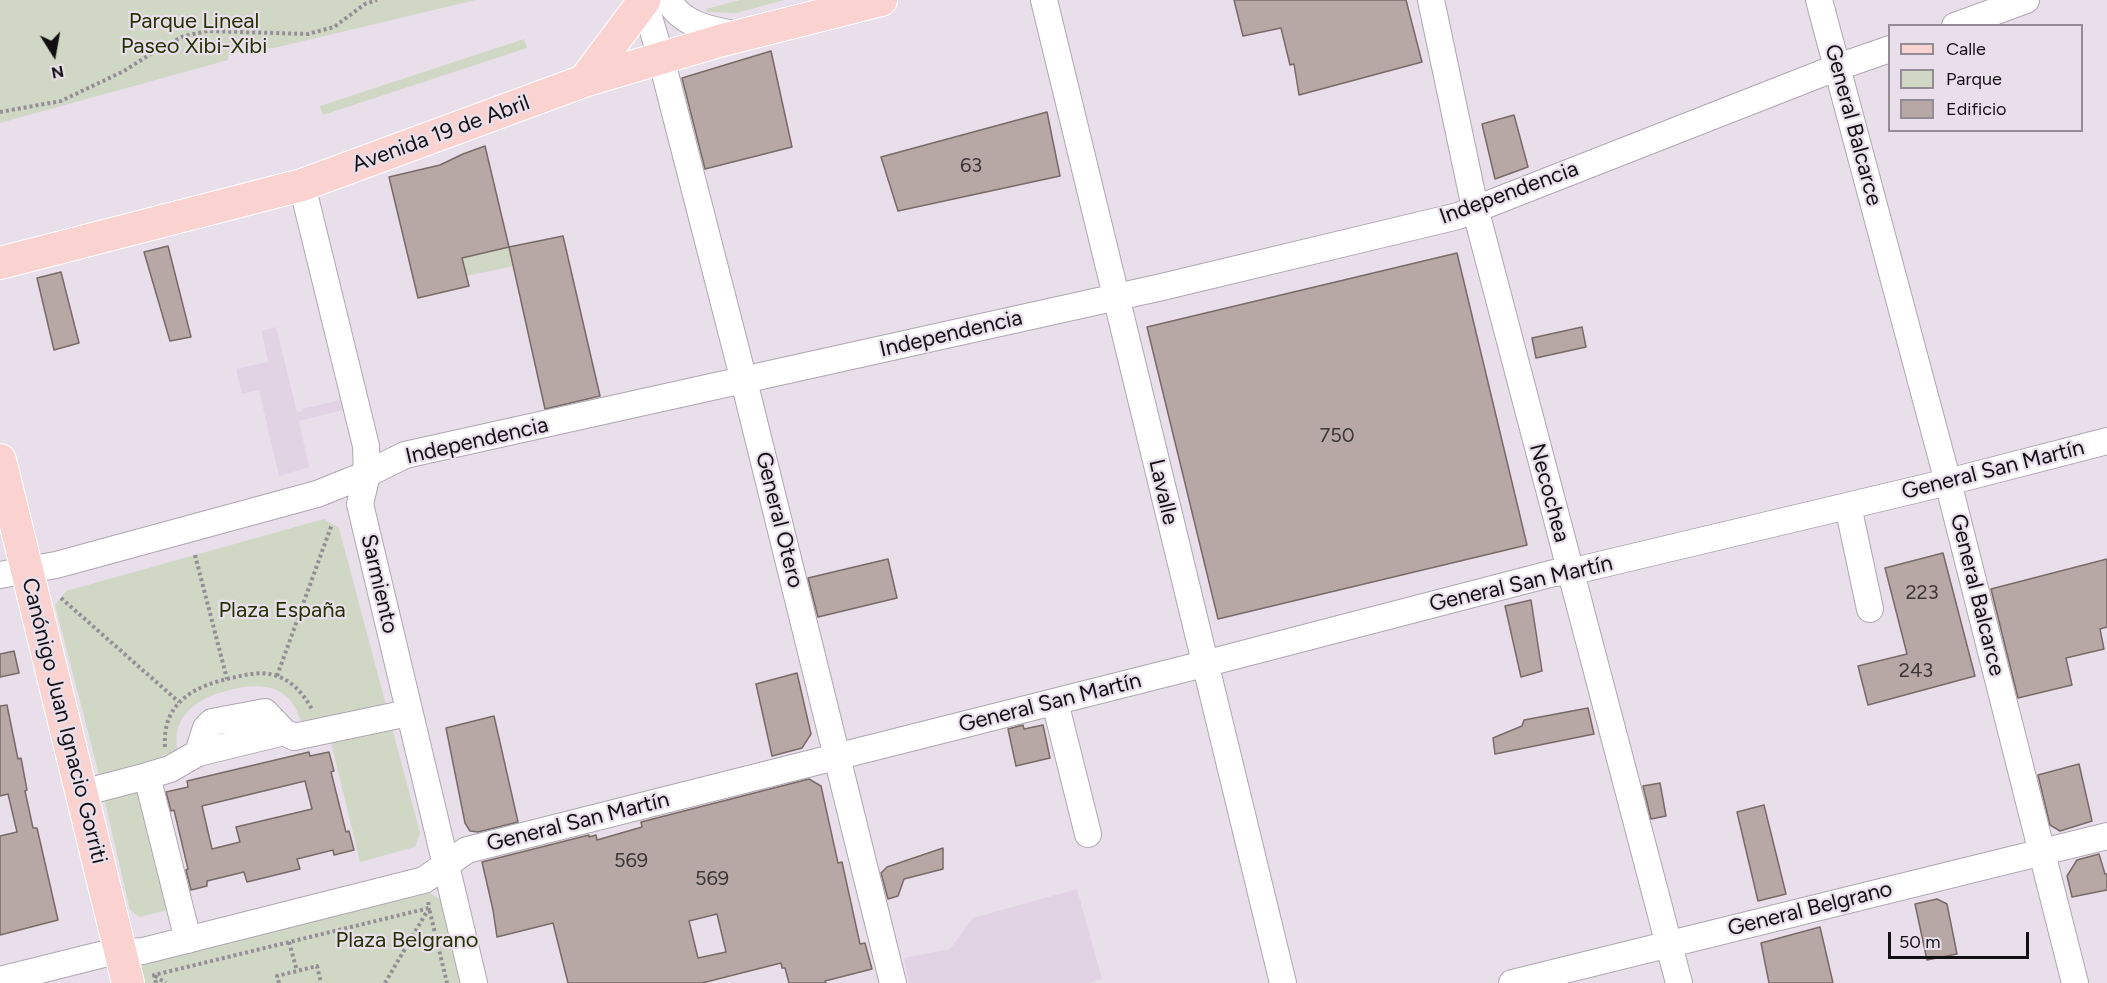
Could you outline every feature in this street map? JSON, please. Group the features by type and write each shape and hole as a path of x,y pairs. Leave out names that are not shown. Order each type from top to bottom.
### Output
{"main road":[{"path":"584,81 644,0"},
{"name":"Avenida 19 de Abril","path":"0,263 302,185 584,81 661,58 881,0"},
{"path":"0,240 56,249"},
{"name":"Canónigo Juan Ignacio Gorriti","path":"0,460 12,573 112,963 128,983"},
{"name":"Canónigo Juan Ignacio Gorriti","path":"0,536 82,793 112,963"}],"street":[{"name":"General Otero","path":"644,0 744,381 893,983"},
{"path":"668,0 674,10 695,25 742,36"},
{"name":"Lavalle","path":"1044,0 1283,983"},
{"name":"Necochea","path":"1431,0 1475,208 1679,983"},
{"name":"General Balcarce","path":"1819,0 1948,482 2075,983"},
{"path":"1960,24 2026,0"},
{"name":"Independencia","path":"12,573 56,565 317,494 367,474 405,455 744,381 1458,216 1838,67 1888,50"},
{"name":"Sarmiento","path":"302,185 366,446 367,474 360,504 408,713 434,873 474,983"},
{"name":"General San Martín","path":"0,980 112,963 143,951 434,873 467,850 1554,573 1570,573 1948,482 2107,441"},
{"path":"1848,506 1870,609"},
{"path":"1054,702 1088,834"},
{"path":"82,793 170,769 198,753 206,728 212,723 265,712 284,732 294,737 408,713"},
{"path":"147,776 188,940"},
{"name":"General Belgrano","path":"1512,983 2107,836"}],"path":[{"path":"0,112 61,101 124,71 184,36 208,32 308,34 334,27 366,4 376,0"},
{"path":"277,676 332,524"},
{"path":"195,555 226,679"},
{"path":"61,598 178,702"},
{"path":"387,982 429,908 434,873"},
{"path":"156,983 154,975 429,908"},
{"path":"429,908 447,983"},
{"path":"289,942 297,971"},
{"path":"279,983 277,976 317,966 321,983"}],"shaded area":[{"path":"276,327 297,412 344,399 346,409 299,421 309,467 279,476 259,390 242,394 236,369 268,362 262,331"},
{"path":"1077,889 1102,979 1089,983 909,983 904,958 950,949 973,918"}],"green space":[{"name":"Parque Lineal Paseo Xibi-Xibi","path":"0,0 476,0 274,48 229,50 228,60 0,123"},
{"path":"740,0 784,0 737,13 707,12 706,9"},
{"path":"524,39 527,48 323,115 320,106"},
{"path":"509,247 514,266 466,276 462,258"},
{"name":"Plaza España","path":"324,519 339,528 420,833 415,847 360,862 328,730 322,718 301,722 289,699 272,688 250,687 226,691 205,699 188,711 178,729 178,752 163,755 164,760 137,765 172,909 139,917 130,910 95,759 55,605 66,591"},
{"name":"Plaza Belgrano","path":"430,893 440,899 461,983 139,983 136,973 145,963"}],"building":[{"path":"1234,0 1406,0 1422,62 1299,95 1294,64 1290,65 1281,28 1243,36"},
{"path":"771,51 792,147 705,169 682,78"},
{"path":"1047,112 1060,176 898,211 881,157"},
{"path":"1514,115 1528,167 1495,179 1482,124"},
{"path":"485,146 509,247 462,258 469,286 418,298 389,177 440,165"},
{"path":"563,236 600,396 545,409 509,247"},
{"path":"168,246 191,337 170,341 144,252"},
{"path":"1457,253 1527,545 1218,619 1147,327"},
{"path":"61,272 79,343 54,350 37,278"},
{"path":"1582,327 1586,347 1536,358 1532,338"},
{"path":"1943,553 1975,676 1868,705 1858,666 1907,654 1885,568"},
{"path":"888,559 897,598 818,617 808,578"},
{"path":"2107,559 2107,627 2100,629 2104,649 2066,658 2072,685 2018,698 1991,589"},
{"path":"1531,600 1542,671 1521,677 1505,606"},
{"path":"14,651 19,673 0,677 0,654"},
{"path":"797,673 811,734 802,748 772,756 756,684"},
{"path":"7,705 18,759 21,758 33,828 37,828 58,920 0,935 0,836 17,832 8,794 0,796 0,706"},
{"path":"1588,708 1594,734 1495,754 1493,738 1522,726 1524,720"},
{"path":"494,716 518,822 478,832 470,831 465,823 446,728"},
{"path":"1023,725 1024,729 1043,725 1050,758 1016,766 1008,729"},
{"path":"309,752 310,756 329,752 334,771 331,772 346,832 349,831 354,850 334,855 333,850 297,859 300,869 247,882 244,872 207,881 207,886 191,890 174,810 171,811 166,792 188,787 187,781","holes":["305,781 312,809 236,827 240,842 212,849 202,806"]},
{"path":"2079,764 2092,821 2060,831 2050,825 2038,775"},
{"path":"809,779 821,786 838,863 842,862 860,944 865,943 872,969 825,981 826,983 789,983 785,968 782,968 781,963 702,983 568,983 553,923 497,937 482,862 589,835 589,837 596,835 597,840 642,827 641,822","holes":["717,914 726,952 698,958 689,921"]},
{"path":"1660,783 1666,816 1651,819 1643,786"},
{"path":"1764,805 1786,894 1758,901 1737,812"},
{"path":"943,848 943,869 904,879 898,896 888,899 881,873 887,867"},
{"path":"2099,854 2105,874 2107,874 2107,890 2072,897 2067,876 2077,860"},
{"path":"1937,899 1947,904 1957,954 1927,960 1915,904"},
{"path":"1820,927 1833,983 1769,983 1761,943"}]}
